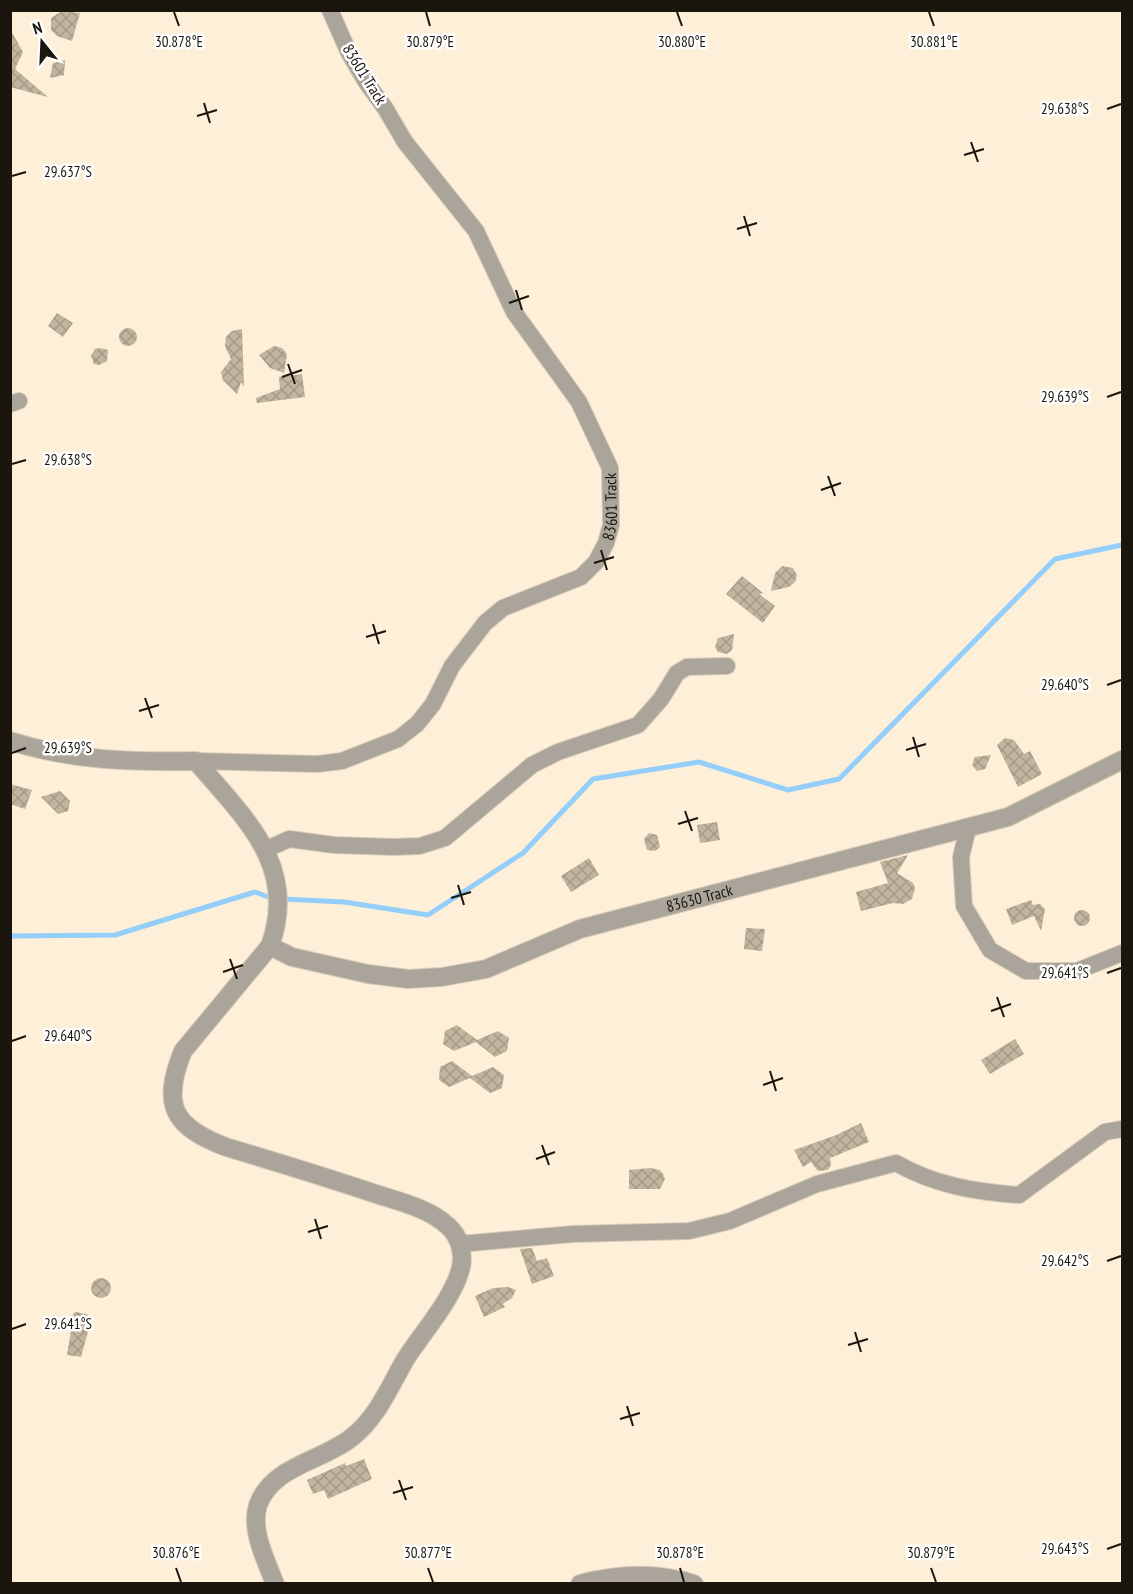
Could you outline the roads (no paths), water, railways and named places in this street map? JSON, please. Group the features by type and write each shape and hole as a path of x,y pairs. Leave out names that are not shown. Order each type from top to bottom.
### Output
{"street":[{"name":"83601 Track","path":"196,761 317,764 342,761 398,739 417,724 433,704 452,666 485,623 503,609 582,577 596,562 606,543 611,525 610,468 579,402 514,312 476,231 405,142 386,108 366,82 330,10"},
{"path":"265,849 289,839 333,845 394,847 420,846 445,838 532,765 558,752 638,725 661,699 677,673 687,667 727,666"},
{"path":"10,741 40,750 121,762 196,761 265,849 276,874 280,901 278,925 270,946 183,1051 171,1089 171,1101 182,1123 207,1140 226,1147 414,1207 446,1223 460,1244 461,1268 451,1289 405,1360 382,1403 368,1421 352,1438 274,1480 265,1492 258,1506 256,1522 261,1545 275,1584"},
{"name":"83630 Track","path":"270,946 292,957 368,974 408,979 442,977 486,969 580,929 1008,817 1122,760"},
{"path":"968,828 960,856 964,906 990,950 1026,971 1077,971 1122,953"},
{"path":"460,1244 573,1234 688,1231 730,1221 818,1184 896,1162 916,1175 972,1191 1019,1195 1105,1132 1122,1129"},
{"path":"580,1584 631,1575 654,1575 694,1584"}],"waterway":[{"path":"283,899 344,902 428,915 523,853 593,779 699,762 788,790 839,779 1055,559 1122,545"},
{"path":"10,936 115,935 255,892 271,898"}]}
